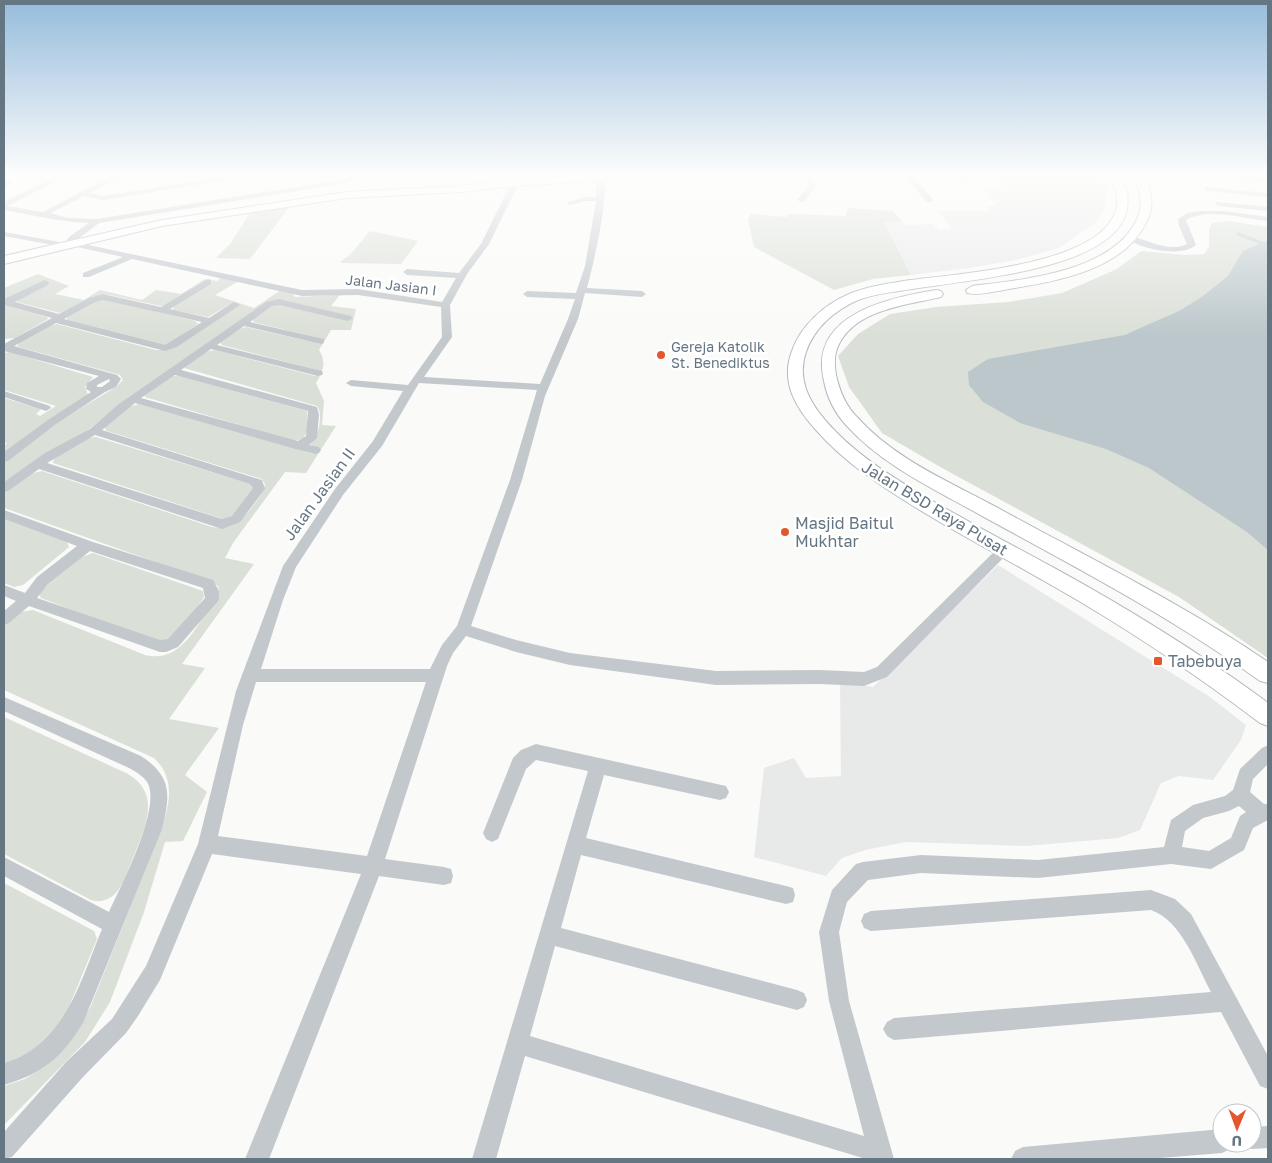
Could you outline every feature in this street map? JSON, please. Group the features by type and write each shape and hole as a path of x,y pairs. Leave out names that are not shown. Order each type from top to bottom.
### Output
{"main road":[{"path":"4,260 138,228"},
{"name":"Jalan BSD Raya Pusat","path":"1111,228 1087,246 1052,261 989,274 880,288 844,301 828,313 807,334 798,351 794,384 806,408 849,455 888,482 1136,625 1268,716"},
{"name":"Jalan BSD Raya Pusat","path":"1138,228 1130,238 1109,255 1072,271 1010,285 915,296 866,312 851,322 838,335 829,349 827,366 831,383 839,404 852,423 872,440 924,476 1184,620 1268,674"},
{"path":"828,313 851,322"}],"street":[{"path":"66,244 86,228"},
{"path":"444,305 485,244 493,228"},
{"path":"258,1159 373,867 436,676 447,649 463,629 516,480 544,388 573,319 589,266 595,228"},
{"path":"1130,238 1163,248 1186,249 1192,245 1184,228"},
{"name":"Jalan Jasian I","path":"4,234 66,244 302,293 358,292 444,305"},
{"path":"86,275 130,257"},
{"path":"407,272 462,276"},
{"path":"164,310 208,282"},
{"path":"5,303 45,283"},
{"path":"526,294 642,294"},
{"path":"6,346 92,300 103,297 209,321"},
{"path":"4,488 38,464 94,431 133,399 269,304 277,302 348,318"},
{"path":"5,303 165,348 174,345 235,305"},
{"name":"Jalan Jasian II","path":"4,1149 75,1069 119,1026 153,973 208,844 244,691 252,675 276,600 290,566 339,492 378,443 413,384 447,337 444,305"},
{"path":"244,323 321,341"},
{"path":"4,458 52,422 116,382 116,379 108,376 6,346"},
{"path":"210,346 318,373"},
{"path":"173,371 313,410 311,438 299,446"},
{"path":"351,383 544,388"},
{"path":"4,394 46,408"},
{"path":"133,399 315,450"},
{"path":"38,464 222,524 236,519 259,489 258,483 254,481 94,431"},
{"path":"4,514 88,545 208,584 212,591 212,600 173,643 166,646 160,646 12,597"},
{"path":"4,619 12,597 42,581 88,545"},
{"path":"463,629 516,646 570,659 716,678 820,677 864,679 882,672 1004,550"},
{"path":"252,675 436,676"},
{"path":"4,704 135,762 149,771 157,784 159,805 153,829 76,1016 62,1038 42,1058 23,1070 4,1074"},
{"path":"492,833 519,764 527,755 536,752 720,792"},
{"path":"1171,855 1177,826 1199,811 1229,803 1240,795 1246,775 1268,753"},
{"path":"484,1159 598,765"},
{"path":"881,1156 839,1001 829,932 839,897 863,871 921,864 1038,869 1171,855 1212,860 1238,844 1246,822 1265,812 1240,795"},
{"path":"208,844 444,876"},
{"path":"575,844 786,895"},
{"path":"4,866 114,924"},
{"path":"871,921 1151,900 1168,906 1184,921 1268,1078"},
{"path":"549,936 797,1000"},
{"path":"894,1029 1227,1001"},
{"path":"518,1043 881,1156"},
{"path":"1023,1159 1212,1142"}],"shaded area":[{"path":"240,228 273,228 250,259 216,258 230,244"},
{"path":"750,228 887,228 911,275 873,279 834,290 754,247"},
{"path":"888,228 1087,228 1059,248 1016,260 911,275"},
{"path":"1268,228 1268,658 1179,597 942,468 882,433 849,387 838,356 858,334 890,314 936,307 1008,302 1062,293 1117,269 1141,251 1185,255 1204,254 1209,247 1209,229"},
{"path":"370,231 418,241 401,264 341,263"},
{"path":"1268,240 1268,550 1247,532 1149,468 1106,449 1020,423 983,402 969,385 968,372 988,359 1125,335 1179,311 1203,296 1228,276 1243,251"},
{"path":"38,274 69,286 55,294 84,300 100,290 142,300 156,290 181,294 205,279 217,281 222,277 239,281 215,295 254,308 281,290 293,294 295,297 340,295 331,306 356,309 351,330 331,330 319,350 323,359 323,367 316,383 324,401 322,425 336,426 306,473 285,472 233,543 225,558 254,564 182,664 205,668 169,719 219,728 185,775 207,792 183,841 165,842 144,912 110,1002 85,1042 4,1125 4,1086 25,1079 49,1064 68,1044 90,1008 160,832 169,793 166,775 154,758 4,690 4,624 20,612 33,610 145,655 164,655 180,647 186,641 213,606 219,591 218,586 212,582 4,508 4,492 30,474 42,471 212,527 226,527 238,522 264,489 265,484 262,479 107,431 104,427 128,407 139,404 313,454 318,448 310,445 319,426 320,415 317,406 184,368 205,352 215,350 315,376 321,371 220,343 238,329 246,327 321,344 323,339 253,322 254,318 275,304 347,320 350,316 281,300 267,303 124,401 88,430 47,454 4,484 4,462 61,420 116,387 123,380 120,375 19,347 17,346 19,343 48,326 57,324 156,350 167,350 178,346 239,305 232,303 208,317 173,310 174,306 212,282 206,281 168,304 161,306 105,294 94,297 60,313 17,302 19,299 48,284 43,282 12,298 4,299 4,288"},
{"path":"105,299 195,321 198,324 165,346 67,320 67,317 97,300"},
{"path":"4,305 47,317 48,319 15,338 4,339"},
{"path":"10,352 93,377 85,387 88,395 4,454 4,446 7,443 4,442 4,398 41,409 36,414 40,416 56,406 4,390 4,353"},
{"path":"173,376 180,376 307,411 307,433 302,439 294,441 145,397 145,395"},
{"path":"96,437 251,484 253,488 233,516 223,519 53,463 54,458 88,438"},
{"path":"4,519 67,542 69,547 23,585 14,587 4,583"},
{"path":"93,553 203,591 204,597 177,636 157,643 41,598 39,594 44,588 82,557"},
{"path":"998,565 1210,697 1246,725 1241,740 1213,780 1179,776 1161,783 1140,830 1118,838 1026,846 906,842 865,850 842,858 826,876 754,857 764,768 794,758 806,778 841,776 840,681 873,687"},
{"path":"4,717 126,773 137,781 144,790 148,801 146,823 124,880 116,893 110,897 101,901 91,900 4,854"},
{"path":"4,883 94,931 97,939 64,1019 39,1048 8,1062 4,1062"}],"waterway":[{"path":"1238,234 1262,243"}],"place":[{"name":"Gereja Katolik St. Benediktus","path":"661,355"},
{"name":"Masjid Baitul Mukhtar","path":"785,532"},
{"name":"Tabebuya","path":"1158,661"}]}
